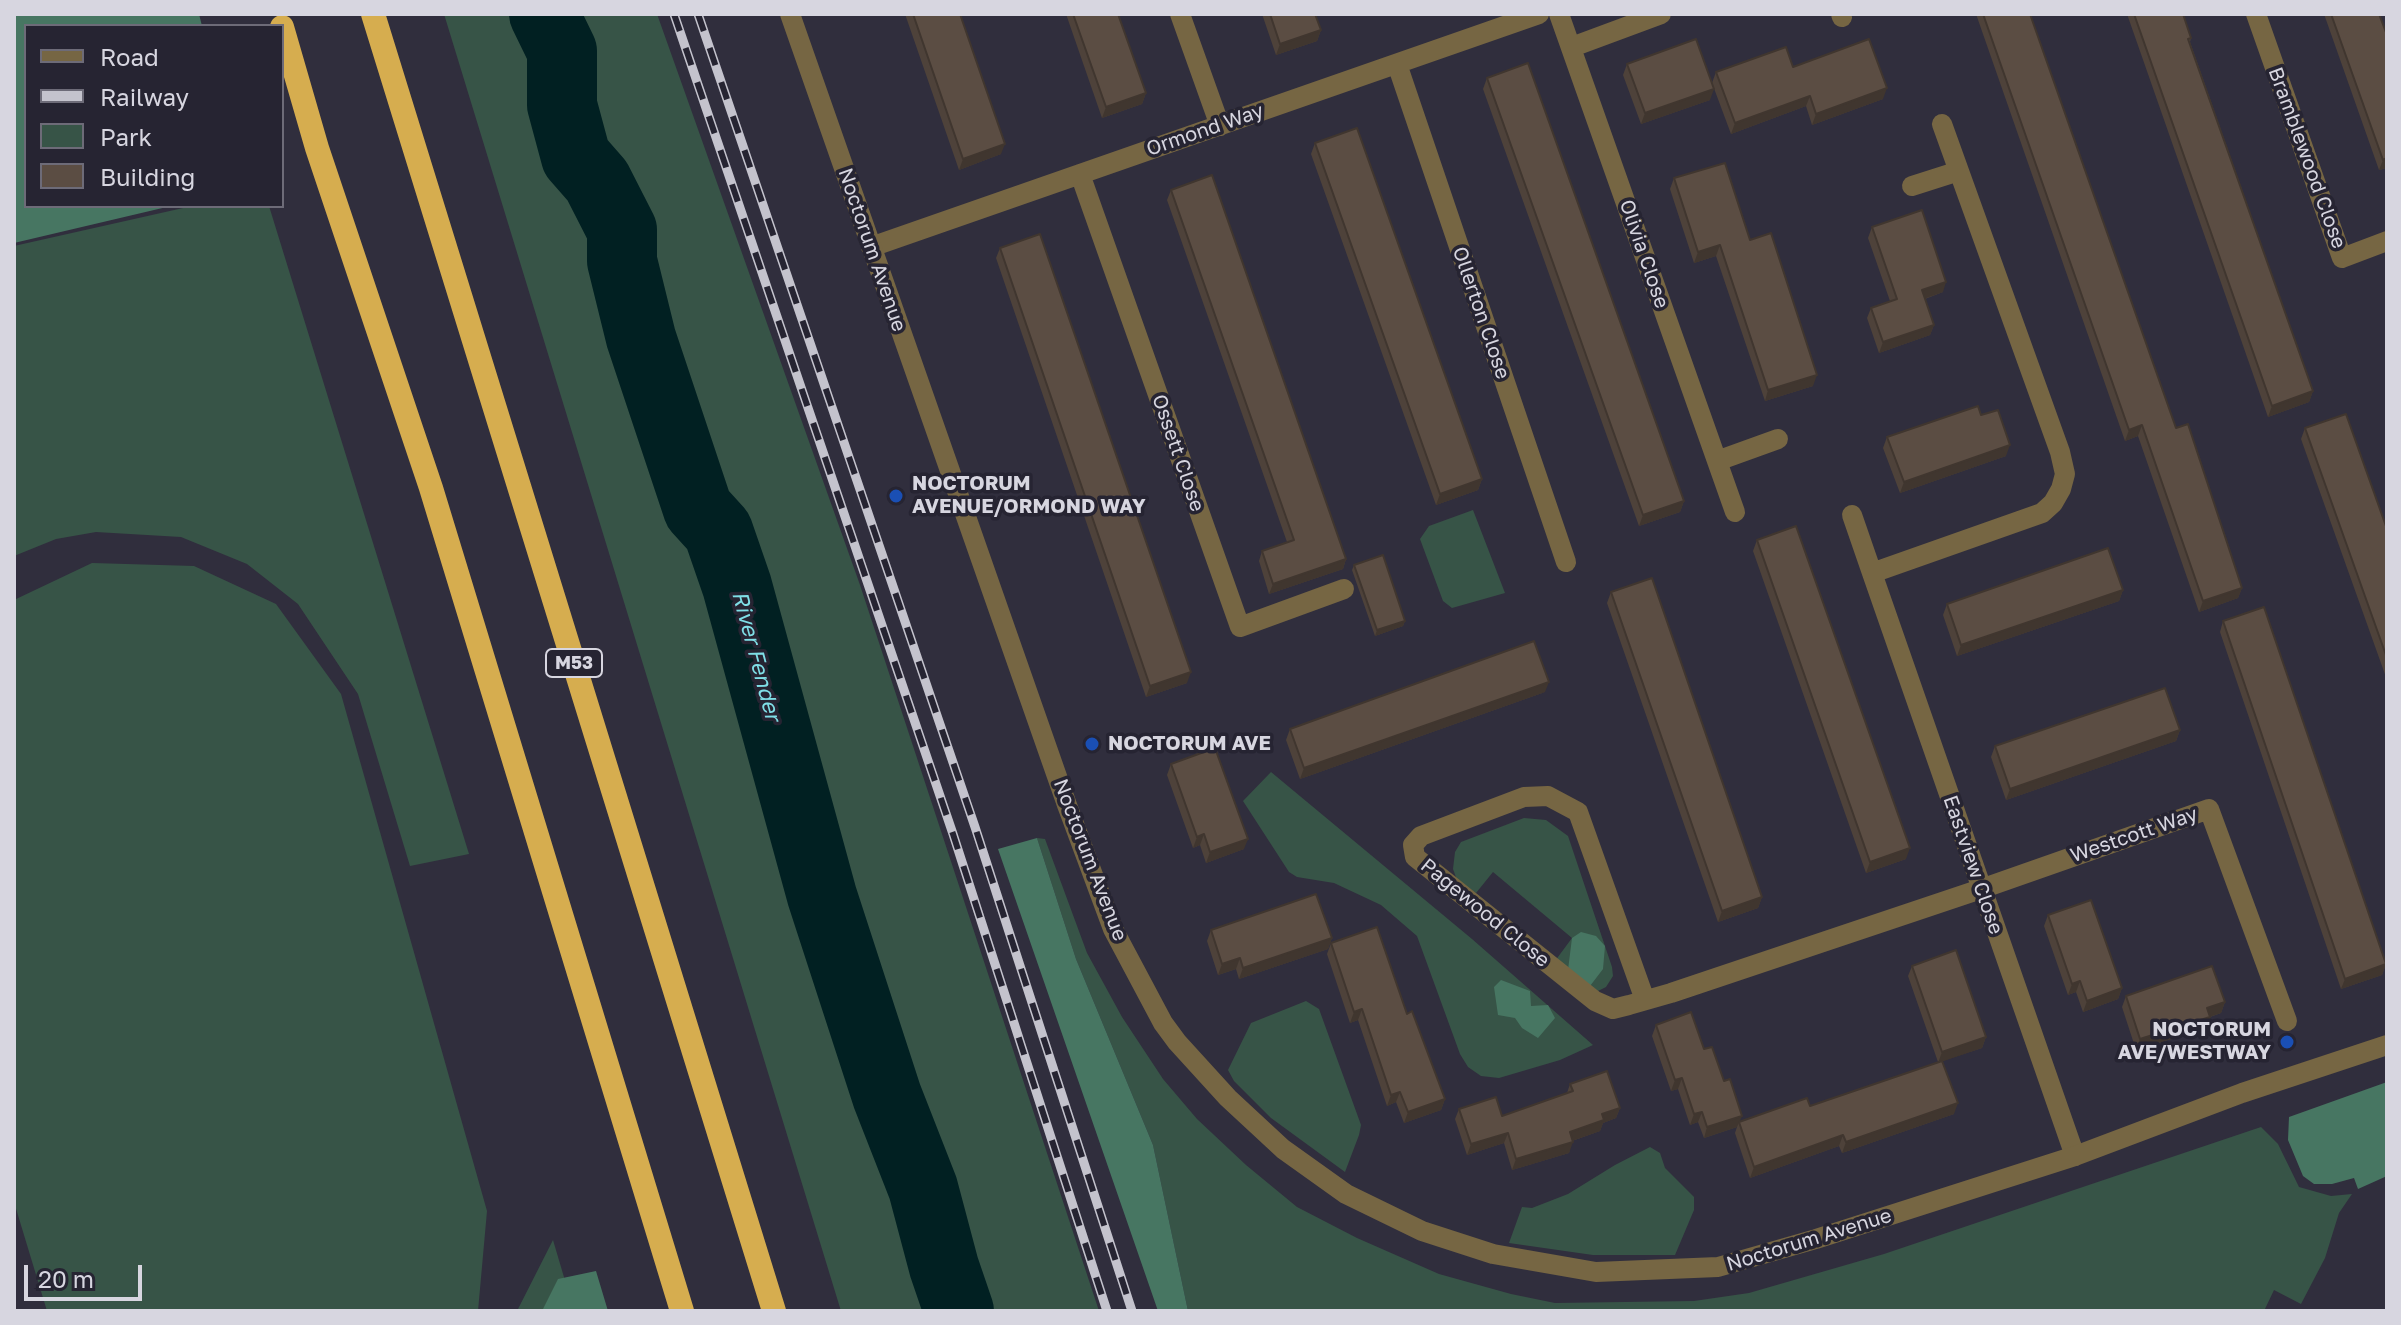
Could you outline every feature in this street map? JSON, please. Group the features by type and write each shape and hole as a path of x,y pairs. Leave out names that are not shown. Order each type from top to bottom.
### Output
{"highway":[{"name":"M53","path":"373,14 774,1311"},
{"path":"284,33 317,148 431,488 682,1311"}],"street":[{"name":"Noctorum Avenue","path":"790,14 1113,929 1163,1023 1177,1042 1228,1098 1283,1149 1346,1194 1422,1231 1493,1254 1596,1272 1718,1267 2075,1156 2242,1093 2387,1045"},
{"path":"1180,14 1220,126"},
{"name":"Ormond Way","path":"871,247 1539,14"},
{"name":"Olivia Close","path":"1559,14 1735,512"},
{"path":"1572,47 1661,14"},
{"name":"Bramblewood Close","path":"2256,14 2342,258 2387,241"},
{"name":"Ollerton Close","path":"1397,64 1566,562"},
{"path":"1872,573 2042,513 2053,503 2065,474 2060,452 1942,124"},
{"path":"1912,186 1959,171"},
{"name":"Ossett Close","path":"1080,174 1240,627 1344,589"},
{"path":"1717,461 1778,439"},
{"name":"Eastview Close","path":"1852,515 2075,1156"},
{"name":"Pagewood Close","path":"1645,1000 1578,812 1548,796 1524,797 1421,836 1413,845 1415,857 1595,1001 1613,1009 1645,1000 1981,889"},
{"name":"Westcott Way","path":"1981,889 2209,809 2287,1021"}],"green space":[{"path":"14,14 199,14 202,24 24,24 24,208 163,208 14,243"},
{"path":"444,14 657,14 860,585 1099,1311 841,1311"},
{"path":"183,208 270,208 469,854 410,866 358,694 298,604 247,564 181,537 96,532 56,539 14,556 14,246"},
{"path":"1473,510 1505,593 1452,608 1443,601 1420,539 1429,526"},
{"path":"92,563 194,566 276,604 341,694 487,1211 478,1311 47,1311 14,1202 14,600"},
{"path":"1271,772 1472,939 1593,1045 1560,1060 1499,1078 1481,1076 1468,1067 1460,1054 1417,936 1381,905 1334,883 1297,877 1289,872 1243,801"},
{"path":"1524,818 1546,820 1568,836 1612,967 1613,976 1606,987 1598,991 1555,961 1572,938 1493,872 1476,893 1457,880 1453,869 1455,852 1461,842"},
{"path":"1037,838 1045,839 1087,953 1122,1017 1163,1079 1197,1119 1297,1207 1357,1238 1439,1274 1511,1294 1555,1303 1694,1301 1749,1293 1884,1254 2261,1127 2278,1144 2299,1187 2331,1196 2352,1194 2339,1213 2325,1258 2301,1304 2274,1290 2264,1311 1188,1311 1153,1145 1076,959"},
{"path":"1037,838 1076,959 1153,1145 1188,1311 1158,1311 998,849"},
{"path":"1581,932 1596,936 1605,946 1603,969 1590,986 1568,970 1572,938"},
{"path":"1501,980 1530,991 1531,1006 1548,1005 1555,1018 1538,1038 1522,1028 1515,1018 1498,1015 1494,987"},
{"path":"1306,1001 1319,1009 1361,1125 1345,1172 1271,1118 1234,1081 1228,1070 1251,1023"},
{"path":"2387,1082 2387,1176 2358,1189 2354,1178 2332,1184 2314,1184 2303,1176 2288,1140 2289,1117"},
{"path":"1650,1147 1660,1153 1665,1168 1694,1197 1694,1210 1675,1255 1593,1255 1509,1243 1522,1207 1532,1208 1568,1194"},
{"path":"553,1240 574,1311 517,1311"},
{"path":"596,1271 608,1311 542,1311 558,1279"}],"building":[{"path":"913,14 960,14 1005,144 963,159"},
{"path":"1073,14 1118,14 1146,93 1106,107"},
{"path":"1270,14 1315,14 1321,30 1280,44"},
{"path":"1983,14 2030,14 2176,428 2188,424 2242,588 2203,601 2142,425 2129,430"},
{"path":"2134,14 2183,14 2191,38 2188,39 2313,391 2272,406"},
{"path":"2331,14 2379,14 2387,35 2387,158 2383,160"},
{"path":"1696,39 1714,89 1645,113 1627,64"},
{"path":"1869,39 1887,88 1816,114 1810,96 1735,123 1716,72 1786,47 1793,67"},
{"path":"1528,63 1684,501 1643,515 1487,78"},
{"path":"1357,128 1482,479 1440,494 1315,143"},
{"path":"1725,163 1750,240 1771,233 1817,375 1768,390 1720,245 1698,252 1674,178"},
{"path":"1212,175 1346,559 1273,584 1262,551 1294,540 1171,190"},
{"path":"1922,210 1946,282 1922,290 1934,325 1883,342 1871,308 1897,299 1872,227"},
{"path":"1040,234 1191,672 1150,686 1000,248"},
{"path":"1978,406 1981,415 1998,410 2010,445 1904,482 1887,437"},
{"path":"2346,414 2387,529 2387,658 2305,428"},
{"path":"1796,526 1910,848 1870,862 1757,540"},
{"path":"2108,548 2123,590 1961,645 1947,604"},
{"path":"1383,555 1405,621 1377,630 1354,565"},
{"path":"1652,578 1762,897 1722,911 1611,592"},
{"path":"2264,607 2386,964 2345,979 2223,621"},
{"path":"1534,641 1549,682 1304,768 1290,729"},
{"path":"2165,688 2180,730 2010,789 1995,746"},
{"path":"1215,748 1248,839 1210,852 1204,834 1197,837 1171,764"},
{"path":"1316,894 1332,938 1243,968 1240,958 1222,964 1211,930"},
{"path":"2091,900 2122,988 2087,1001 2080,981 2072,984 2048,915"},
{"path":"1377,927 1407,1014 1412,1011 1445,1099 1408,1112 1400,1092 1391,1095 1362,1009 1354,1012 1331,943"},
{"path":"1956,950 1986,1037 1942,1052 1912,966"},
{"path":"2212,966 2225,1002 2207,1008 2210,1017 2140,1039 2126,996"},
{"path":"1691,1012 1704,1049 1712,1047 1724,1081 1730,1079 1742,1116 1707,1127 1702,1112 1694,1114 1682,1078 1675,1080 1656,1025"},
{"path":"1942,1061 1958,1103 1846,1142 1843,1135 1754,1167 1739,1122 1807,1098 1810,1106"},
{"path":"1607,1071 1620,1108 1602,1114 1604,1120 1570,1132 1573,1142 1516,1159 1508,1133 1471,1144 1459,1109 1496,1097 1502,1116 1573,1091 1570,1084"}],"waterway":[{"name":"River Fender","path":"544,14 562,51 562,105 576,157 597,181 622,230 622,261 641,338 698,509 718,531 737,586 822,896 887,1096 923,1188 959,1311"}],"railway":[{"path":"674,14 953,834 1107,1311"},
{"path":"698,14 975,827 1132,1311"}],"place":[{"name":"NOCTORUM AVENUE/ORMOND WAY","path":"896,496"},
{"name":"NOCTORUM AVE","path":"1092,744"},
{"name":"NOCTORUM AVE/WESTWAY","path":"2287,1042"}]}
